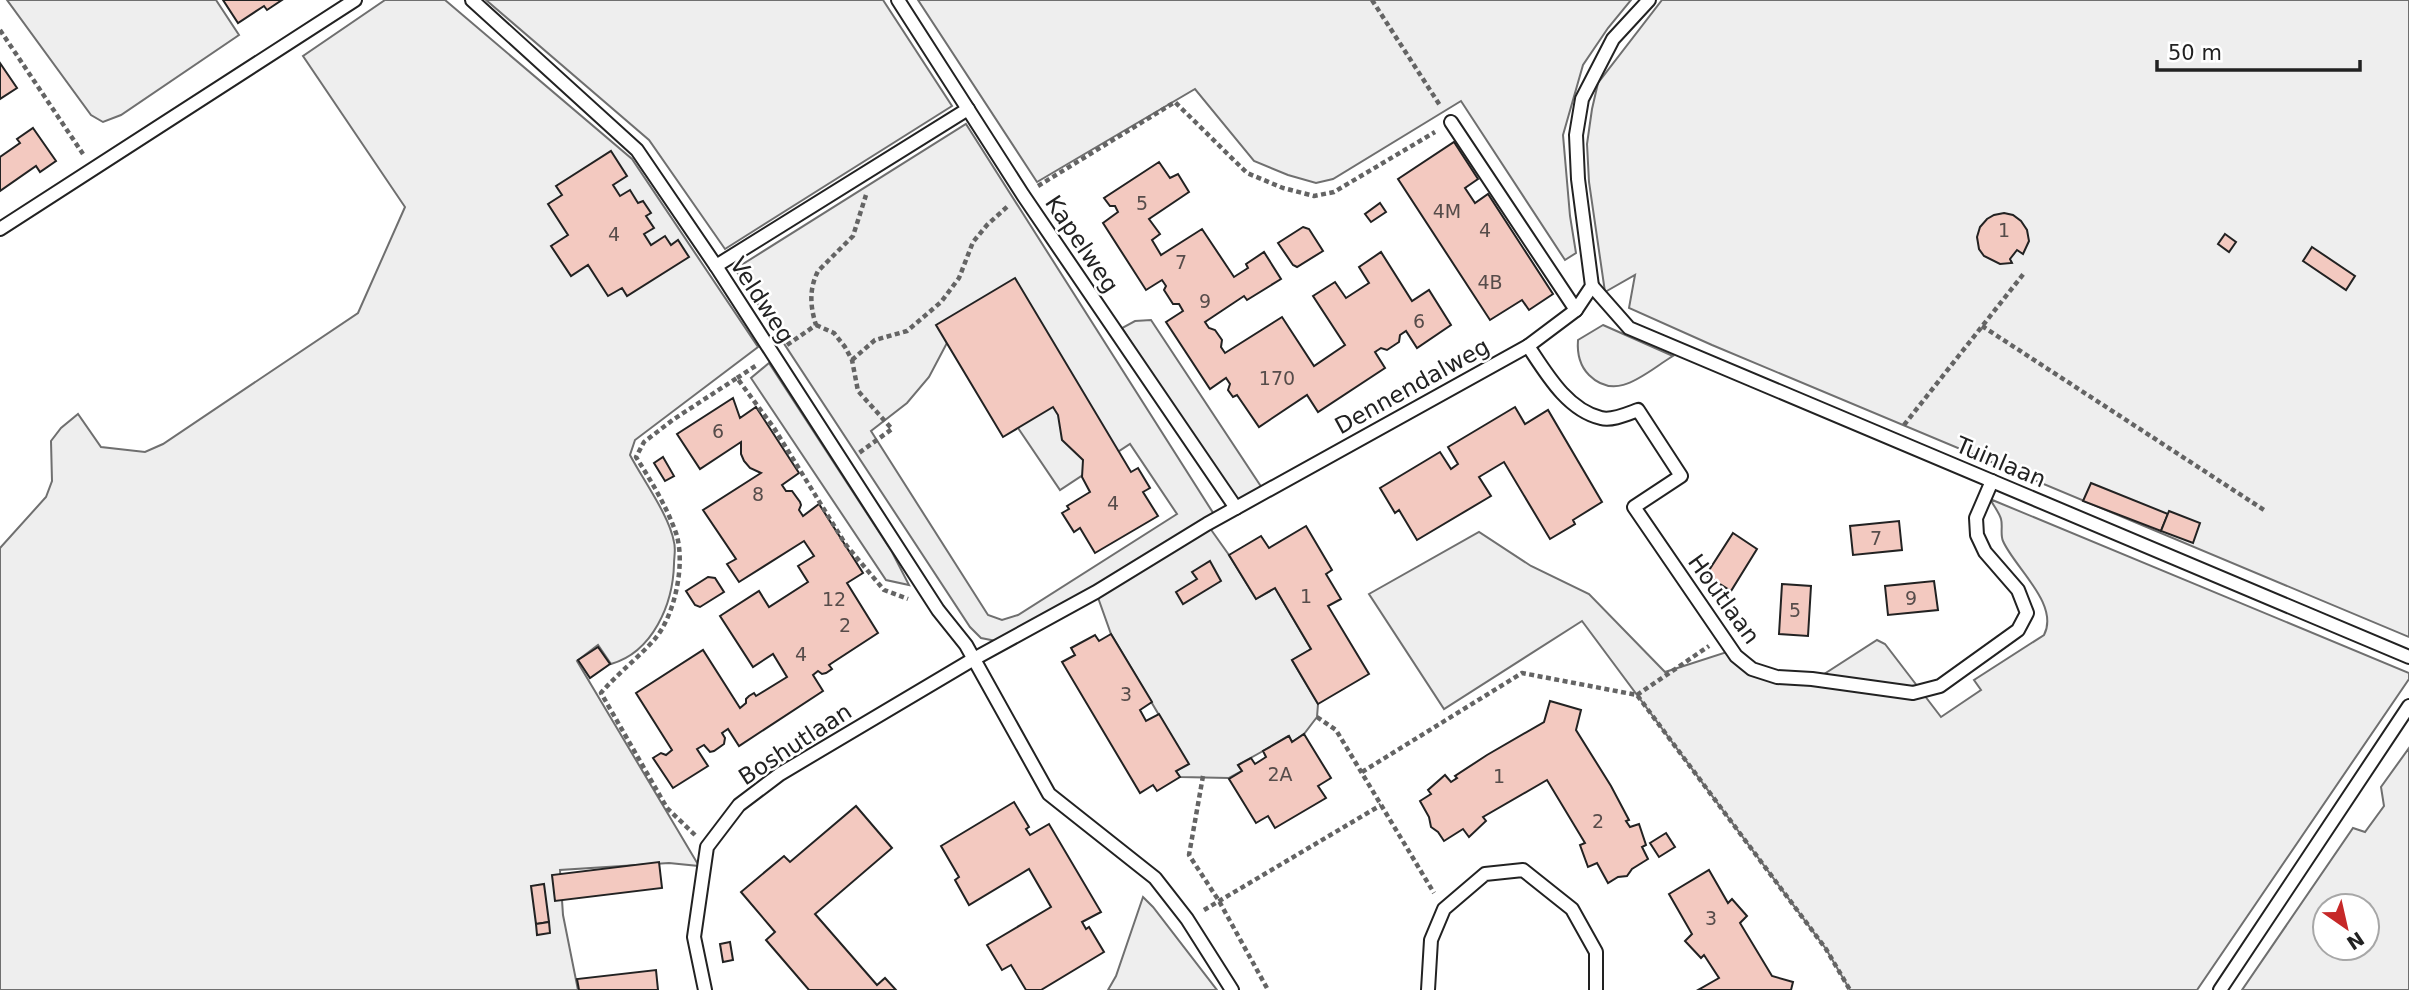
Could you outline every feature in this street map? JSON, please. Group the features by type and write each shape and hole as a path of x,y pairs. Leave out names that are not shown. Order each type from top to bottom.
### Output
{"lane":[{"path":"0,229 355,0"},
{"name":"Veldweg","path":"472,0 637,150 716,266 938,610 966,645 1049,794 1155,878 1187,919 1232,990"},
{"name":"Kapelweg","path":"898,0 1023,195 1236,508"},
{"path":"1592,286 1578,179 1576,135 1583,99 1614,39 1649,0"},
{"path":"716,266 968,109"},
{"path":"1451,122 1576,310"},
{"name":"Dennendalweg","path":"972,660 1096,592 1236,508 1528,346 1576,310 1592,286"},
{"name":"Tuinlaan","path":"1592,286 1629,328 2409,657"},
{"name":"Houtlaan","path":"1528,346 1553,383 1575,405 1602,419 1638,410 1681,476 1634,507 1736,656 1752,669 1777,677 1812,679 1913,693 1940,686 2018,630 2027,613 2018,590 1985,552 1977,535 1976,518 1992,481"},
{"name":"Boshutlaan","path":"705,990 694,937 707,847 739,805 780,774 972,660"},
{"path":"2220,990 2409,706"},
{"path":"1428,990 1431,940 1444,909 1485,874 1523,870 1572,909 1596,952 1596,990"}],"path":[{"path":"852,360 875,340 907,331 941,302 959,278 980,233 1002,211 1023,195 1174,102 1247,173 1283,188 1314,196 1334,192 1451,122 1371,0"},
{"path":"0,30 93,169"},
{"path":"816,325 811,296 814,278 858,227 866,192 861,176"},
{"path":"1892,440 2025,272"},
{"path":"773,355 816,325"},
{"path":"816,325 834,333 845,347 852,360 859,391 892,429 844,464"},
{"path":"1982,326 2264,510"},
{"path":"707,847 667,808 601,693 617,674 655,639 670,612 679,583 677,535 659,494 636,457 644,442 737,378 774,428 846,545 884,590 938,610"},
{"path":"1637,695 1723,637"},
{"path":"1362,772 1522,673 1637,695 1826,950 1850,990"},
{"path":"1317,717 1336,730 1444,909"},
{"path":"1203,776 1189,855 1219,901 1268,990"},
{"path":"1187,919 1381,805"}],"shaded area":[{"path":"7,0 216,0 239,35 121,115 103,122 91,115"},
{"path":"385,0 445,0 632,159 758,347 635,440 630,455 661,509 674,542 670,595 649,638 626,658 611,664 598,645 577,661 699,866 669,863 560,870 563,915 578,990 0,990 0,548 46,497 52,481 51,441 61,428 78,414 101,447 145,452 163,444 358,313 405,207 303,56"},
{"path":"486,0 883,0 952,106 725,249 649,140"},
{"path":"918,0 1631,0 1583,65 1563,135 1576,253 1565,260 1461,101 1333,179 1316,183 1254,161 1195,89 1037,182"},
{"path":"1662,0 2409,0 2409,637 1629,308 1635,275 1605,292 1589,182 1587,144 1592,109 1598,83"},
{"path":"966,124 1217,519 996,641 981,638 970,627 735,269","holes":["957,324 970,357 1060,490 1130,444 1177,514 1018,615 1002,620 988,615 871,431 907,403 929,377"]},
{"path":"1151,320 1262,488 1236,505 1122,328 1135,321"},
{"path":"1603,325 1673,356 1621,386 1600,383 1583,367 1578,354 1578,340"},
{"path":"769,363 892,552 909,585 886,580 751,378"},
{"path":"1990,499 2409,673 2409,679 2197,990 1850,990 1826,949 1582,621 1444,709 1369,594 1479,532 1531,566 1589,594 1665,672 1736,649 1764,670 1821,676 1877,640 1885,644 1941,717 1981,690 1974,680 2044,635 2047,623 2041,598 2003,541 2001,519"},
{"path":"1207,524 1256,599 1275,588 1311,649 1292,660 1318,704 1317,717 1304,734 1292,742 1288,736 1238,765 1242,771 1229,778 1180,777 1176,771 1188,764 1111,634 1096,592"},
{"path":"2409,748 2409,990 2242,990 2353,828 2365,832 2384,806 2381,787"},
{"path":"1143,897 1217,990 1108,990 1116,976"}],"building":[{"path":"223,0 282,0 267,10 264,6 238,23"},
{"path":"0,63 17,88 0,99"},
{"path":"33,128 56,161 40,172 36,166 0,191 0,157 20,143 17,139"},
{"path":"1454,142 1478,179 1465,188 1475,203 1488,194 1553,294 1529,310 1522,300 1490,320 1398,179"},
{"path":"611,151 627,176 613,185 620,196 630,190 638,203 643,201 651,213 646,216 654,228 644,234 651,245 665,236 671,245 678,240 689,257 627,296 622,288 608,296 588,265 571,276 551,246 568,235 548,204 562,195 556,186"},
{"path":"1159,162 1170,178 1178,174 1189,192 1149,219 1160,234 1152,240 1161,255 1202,229 1234,277 1248,268 1246,264 1264,252 1281,279 1247,300 1244,296 1205,322 1222,340 1221,347 1225,353 1282,317 1314,366 1345,345 1313,296 1335,282 1346,298 1369,283 1359,267 1381,252 1412,301 1429,290 1451,325 1417,348 1406,331 1400,335 1399,342 1387,350 1381,348 1375,352 1385,368 1318,412 1307,395 1259,427 1237,395 1233,397 1228,390 1230,384 1226,378 1210,389 1166,322 1183,311 1179,304 1173,304 1164,290 1166,286 1162,280 1146,290 1103,223 1118,212 1115,206 1110,206 1104,198"},
{"path":"1380,203 1386,212 1371,222 1365,214"},
{"path":"2004,213 2021,221 2027,230 2029,241 2023,254 2017,250 2010,259 2012,263 2000,264 1984,256 1979,249 1977,237 1980,227 1987,219"},
{"path":"1303,227 1309,229 1323,251 1297,267 1278,243"},
{"path":"2225,234 2236,242 2229,252 2218,244"},
{"path":"2312,247 2355,276 2346,290 2303,261"},
{"path":"1015,278 1131,472 1138,468 1150,488 1143,492 1158,516 1095,553 1080,528 1074,532 1062,513 1069,509 1067,506 1090,492 1082,477 1083,460 1062,440 1058,415 1053,407 1003,437 936,325"},
{"path":"733,398 740,418 756,407 799,473 782,485 786,491 792,491 800,502 799,510 803,516 819,504 863,573 847,583 878,633 829,665 832,669 826,673 818,671 813,675 823,691 739,746 728,729 722,733 724,744 714,751 710,752 704,745 697,749 708,766 673,788 653,758 661,753 666,755 672,750 636,693 703,650 740,708 749,696 754,693 756,696 787,677 773,654 753,667 720,616 759,591 769,607 808,582 798,566 814,556 804,541 739,582 727,564 736,559 703,510 761,473 750,468 744,461 741,442 700,469 677,434"},
{"path":"1515,407 1525,424 1548,410 1602,502 1573,520 1575,524 1550,539 1504,462 1479,477 1491,496 1417,540 1399,510 1395,513 1380,488 1440,452 1451,469 1458,464 1448,447"},
{"path":"663,457 674,476 665,481 654,463"},
{"path":"2091,483 2168,514 2161,531 2083,501"},
{"path":"2169,511 2200,523 2193,543 2161,531"},
{"path":"1899,521 1902,550 1853,555 1850,526"},
{"path":"1306,526 1332,570 1326,574 1341,599 1328,606 1369,674 1318,704 1292,660 1311,649 1275,588 1256,599 1229,555 1261,536 1269,548"},
{"path":"1733,533 1757,549 1731,591 1706,575"},
{"path":"1210,561 1221,581 1183,604 1176,592 1197,579 1192,572"},
{"path":"708,577 715,578 724,592 700,607 695,605 686,591"},
{"path":"1934,581 1938,610 1888,615 1885,586"},
{"path":"1782,584 1811,586 1808,636 1779,634"},
{"path":"1111,634 1152,702 1140,710 1146,721 1159,714 1189,764 1176,771 1180,777 1157,791 1153,785 1140,793 1062,662 1075,655 1071,648 1095,635 1099,641"},
{"path":"598,647 610,664 590,678 578,660"},
{"path":"1550,701 1581,710 1576,730 1611,786 1630,827 1639,824 1646,845 1642,847 1648,859 1632,869 1627,876 1618,877 1608,883 1597,863 1588,867 1580,845 1585,843 1547,780 1483,817 1486,821 1469,837 1463,829 1444,841 1431,827 1420,801 1431,794 1428,790 1445,775 1451,782 1457,778 1455,776 1487,755 1544,722"},
{"path":"1304,734 1331,778 1318,786 1326,798 1275,828 1268,816 1256,823 1229,779 1242,771 1238,765 1251,758 1255,764 1266,757 1263,751 1289,736 1292,742"},
{"path":"1014,802 1029,827 1026,829 1030,835 1049,824 1101,912 1082,922 1086,929 1089,927 1104,952 1041,990 1026,990 1011,965 1002,970 987,945 1051,907 1029,869 969,905 955,880 959,877 941,846"},
{"path":"856,806 892,848 815,914 877,985 885,978 896,990 809,990 766,940 775,932 741,892 784,856 790,862"},
{"path":"1666,833 1675,847 1659,857 1650,843"},
{"path":"659,862 662,888 555,901 552,875"},
{"path":"1709,870 1728,903 1732,899 1747,916 1740,923 1772,976 1793,982 1791,990 1698,990 1719,978 1704,955 1701,958 1685,941 1692,934 1669,894"},
{"path":"544,884 549,922 536,924 531,886"},
{"path":"549,922 550,933 537,935 536,924"},
{"path":"730,942 733,960 723,962 720,944"},
{"path":"656,970 658,990 579,990 577,979"}]}
